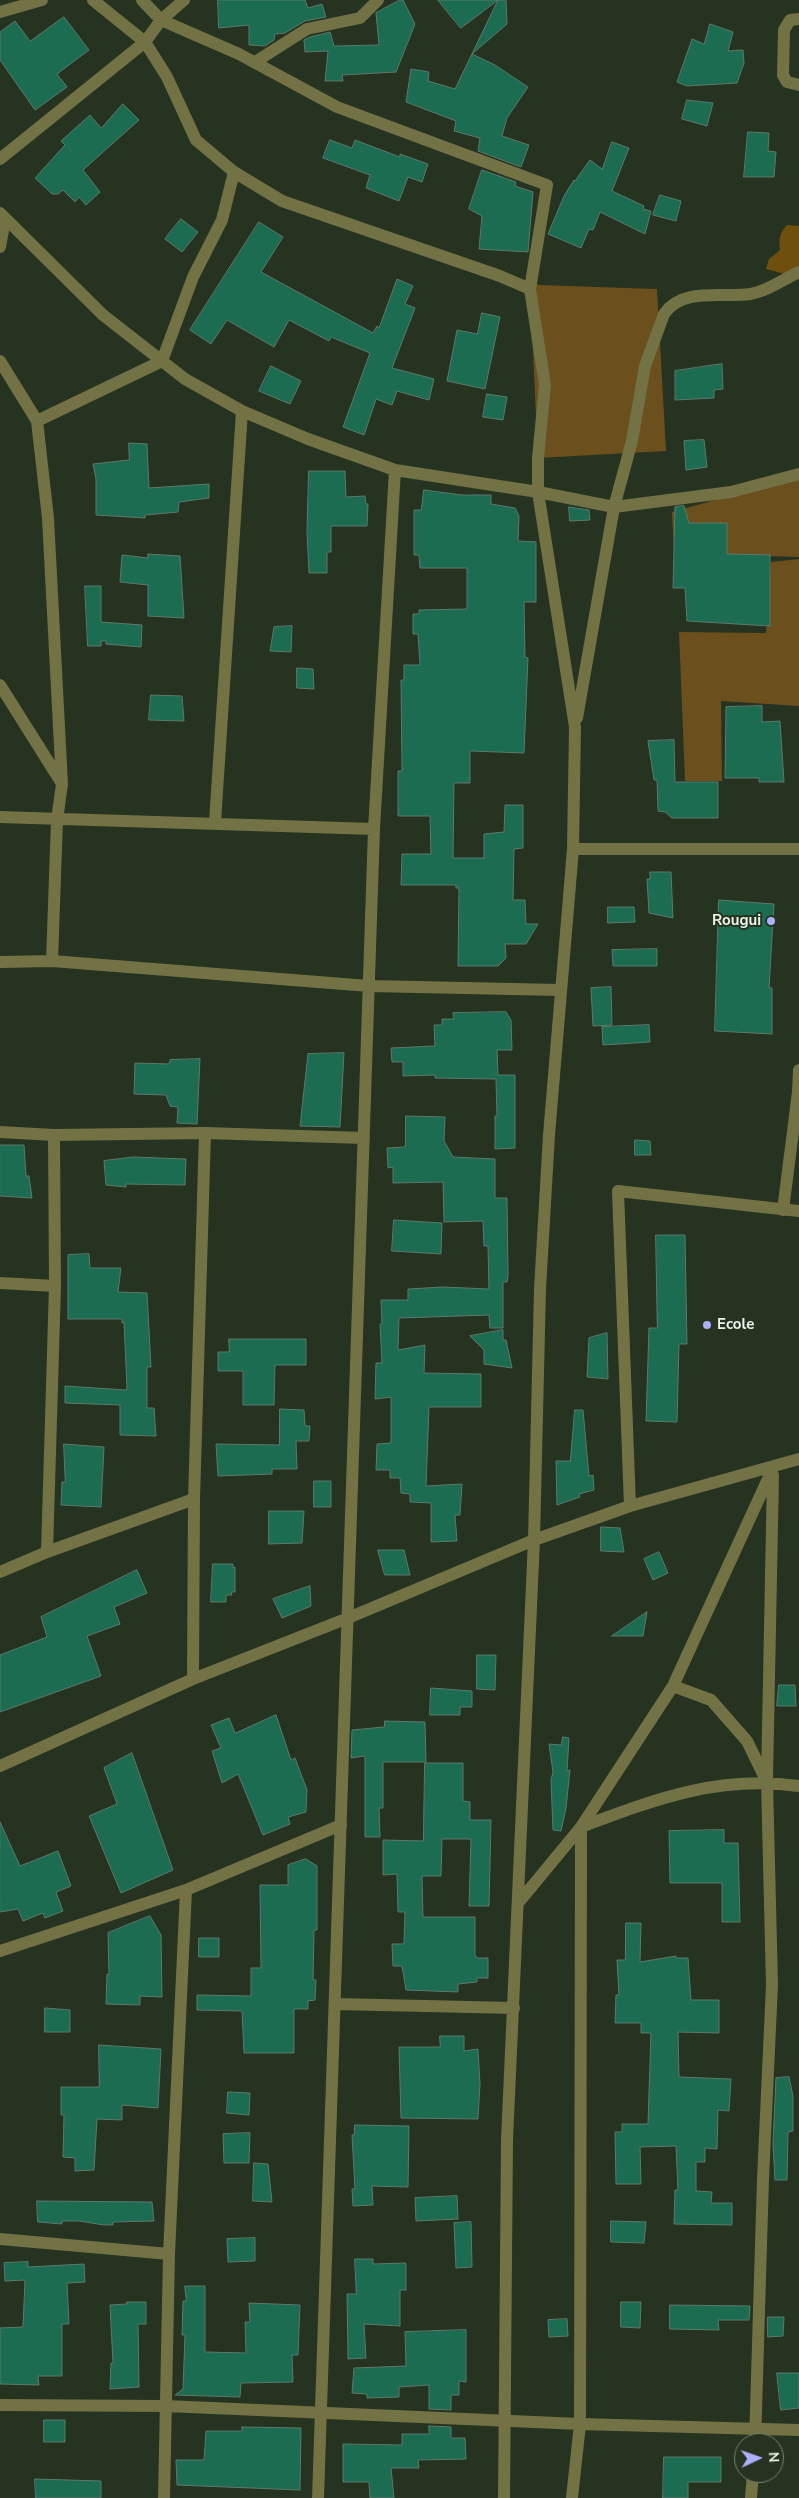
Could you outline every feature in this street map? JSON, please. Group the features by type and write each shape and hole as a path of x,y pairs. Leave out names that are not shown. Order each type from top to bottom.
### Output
{"street":[{"path":"0,12 42,0"},
{"path":"93,0 145,42 167,77 196,140 234,172 282,201 500,276 530,289"},
{"path":"142,0 161,20 255,62 337,107 546,185 530,289 545,385 538,458 538,492 575,727"},
{"path":"0,159 145,42 161,20 184,0"},
{"path":"255,62 307,28 360,18 378,0"},
{"path":"799,18 790,20 784,30 783,75 787,82 799,85"},
{"path":"37,421 162,361 193,277 222,220 234,172"},
{"path":"2,216 103,315 185,379 242,411 308,439 395,470 439,479 538,492 614,507 730,492 799,474"},
{"path":"0,247 2,216"},
{"path":"504,2498 507,2140 534,1540 540,1289 560,990 573,849 575,727 614,507 632,441 645,366 669,307 685,297 752,294 799,272"},
{"path":"0,361 37,421 48,518 62,784 57,820 52,961"},
{"path":"215,822 242,411"},
{"path":"318,2498 374,829 395,470"},
{"path":"0,685 62,784"},
{"path":"0,817 57,820 215,822 374,829"},
{"path":"573,849 799,849"},
{"path":"0,962 52,961 369,986 560,990"},
{"path":"783,1210 798,1092 799,1070"},
{"path":"0,1132 54,1135 205,1133 364,1138"},
{"path":"194,1679 194,1499 205,1133"},
{"path":"47,1552 55,1286 54,1135"},
{"path":"630,1506 618,1191 799,1211"},
{"path":"0,1283 55,1286"},
{"path":"0,1766 194,1679 348,1618 534,1540 630,1506 773,1468 799,1459"},
{"path":"519,1902 581,1827 672,1686 773,1468"},
{"path":"756,2433 762,2179 772,1968 767,1782 773,1468"},
{"path":"0,1572 47,1552 194,1499"},
{"path":"672,1686 710,1700 747,1741 767,1782"},
{"path":"581,1827 657,1799 712,1786 767,1782 799,1786"},
{"path":"0,1951 186,1890 341,1826"},
{"path":"572,2498 580,2424 581,1827"},
{"path":"164,2498 168,2254 186,1890"},
{"path":"335,2004 514,2008"},
{"path":"0,2238 168,2254"},
{"path":"0,2405 166,2406 580,2424 799,2430"},
{"path":"751,2498 752,2483"}],"shaded area":[{"path":"787,225 799,226 799,269 788,275 766,269 769,259 780,250 780,237"},
{"path":"533,282 539,285 657,289 666,451 538,458 530,289"},
{"path":"799,477 799,557 674,553 672,512"},
{"path":"799,559 799,706 721,701 722,781 685,781 679,632 766,633 771,562"}],"building":[{"path":"218,0 305,0 308,8 322,4 326,17 305,21 285,33 275,34 274,40 265,46 249,45 249,25 219,28"},
{"path":"403,0 415,24 396,72 342,75 343,81 325,81 328,51 305,52 304,40 330,32 334,46 379,45 376,13"},
{"path":"438,0 498,0 461,28"},
{"path":"498,0 506,0 507,24 472,54 495,65 528,87 507,118 502,136 529,145 521,167 478,151 480,138 454,131 456,121 406,102 411,69 429,72 428,81 455,89"},
{"path":"64,17 89,50 57,74 67,87 35,110 0,60 0,32 15,21 30,41"},
{"path":"710,24 733,32 728,51 743,50 744,63 737,83 687,86 677,82 692,39 704,44"},
{"path":"687,100 713,103 707,126 682,119"},
{"path":"123,104 139,120 83,170 100,192 86,205 79,197 75,202 63,190 58,194 52,194 35,178 65,145 61,141 90,115 101,128"},
{"path":"748,132 769,133 768,151 776,152 774,177 744,177"},
{"path":"330,140 352,148 355,140 400,157 400,154 428,164 422,182 408,177 399,201 366,188 370,175 323,158"},
{"path":"612,142 629,148 612,191 644,206 643,209 651,211 645,234 600,212 593,230 589,229 581,248 548,234 564,196 574,180 590,160 602,169"},
{"path":"482,170 516,182 515,186 533,192 528,252 479,249 482,216 469,209"},
{"path":"660,195 681,201 676,221 653,215"},
{"path":"181,219 198,232 182,252 165,239"},
{"path":"259,222 283,237 261,272 373,333 377,326 379,328 397,279 413,286 405,304 415,308 392,368 434,379 429,400 397,391 392,405 376,399 364,435 343,427 370,353 331,337 329,341 289,320 274,347 227,320 211,344 190,330"},
{"path":"482,313 500,317 485,389 447,381 457,330 477,334"},
{"path":"722,364 723,389 714,390 714,398 675,400 675,371"},
{"path":"271,366 301,381 290,404 259,391"},
{"path":"487,394 507,397 503,420 483,417"},
{"path":"704,440 707,467 686,470 684,441"},
{"path":"129,443 147,444 149,488 209,484 209,498 179,502 178,512 145,515 145,518 96,515 96,479 93,464 129,460"},
{"path":"309,471 345,471 346,497 365,496 366,504 368,504 367,526 331,526 331,552 327,552 327,573 309,573 307,531"},
{"path":"424,490 462,495 491,495 491,504 515,508 519,516 518,541 536,542 536,602 524,602 525,657 528,658 524,753 470,751 470,783 454,783 453,858 484,858 484,834 504,832 505,805 523,805 523,848 514,849 513,900 525,900 526,924 538,924 526,944 505,944 506,958 498,966 458,966 459,888 456,888 456,885 401,885 402,854 431,854 430,816 398,816 398,771 402,771 401,680 404,680 404,665 420,665 418,634 413,634 413,614 419,614 419,610 467,609 467,568 420,568 419,555 414,555 414,510 421,510"},
{"path":"684,506 689,523 727,523 727,554 770,555 770,626 687,621 685,588 673,588 675,507"},
{"path":"569,507 589,510 590,520 570,521"},
{"path":"148,554 180,556 184,618 148,616 148,585 120,582 122,555 148,558"},
{"path":"85,586 101,586 101,622 142,625 141,647 106,644 106,641 101,641 101,646 88,646"},
{"path":"292,626 291,652 270,651 274,627"},
{"path":"297,668 313,669 314,689 297,688"},
{"path":"151,695 182,696 184,721 149,720"},
{"path":"762,706 762,722 780,721 784,782 759,782 759,778 725,778 726,707"},
{"path":"674,740 675,782 718,782 718,818 672,818 665,812 658,811 657,780 654,780 648,741"},
{"path":"650,872 671,872 673,918 649,913 647,879 650,879"},
{"path":"719,900 774,904 769,988 772,988 772,1034 715,1031"},
{"path":"608,907 634,907 635,922 608,923"},
{"path":"657,949 657,966 613,966 612,950"},
{"path":"611,987 612,1025 593,1026 591,988"},
{"path":"506,1012 511,1020 512,1050 497,1050 498,1075 515,1075 515,1148 495,1149 495,1116 497,1116 496,1079 435,1078 435,1075 403,1076 403,1062 392,1062 391,1048 435,1046 434,1025 442,1025 442,1019 454,1019 453,1013"},
{"path":"649,1025 650,1042 603,1045 602,1027"},
{"path":"344,1053 340,1127 300,1126 308,1054"},
{"path":"200,1059 197,1124 177,1123 178,1107 170,1106 166,1095 134,1094 135,1063 169,1064 170,1060"},
{"path":"406,1116 445,1117 444,1141 453,1157 495,1159 495,1198 507,1198 508,1275 507,1282 503,1282 503,1328 490,1328 489,1315 399,1318 398,1350 425,1345 424,1373 481,1374 481,1407 429,1407 426,1486 462,1484 460,1515 455,1515 457,1541 431,1542 431,1503 410,1502 410,1494 401,1493 400,1478 390,1478 390,1470 376,1470 377,1444 391,1443 391,1397 375,1399 376,1363 382,1363 381,1300 408,1300 408,1289 443,1287 489,1289 488,1246 484,1246 483,1221 444,1222 443,1182 393,1183 393,1167 388,1168 387,1148 405,1147"},
{"path":"635,1140 650,1141 651,1155 635,1155"},
{"path":"0,1145 24,1145 26,1176 29,1176 32,1198 0,1196"},
{"path":"133,1157 186,1159 185,1185 126,1184 126,1187 106,1185 104,1161"},
{"path":"394,1220 442,1223 441,1254 392,1251"},
{"path":"656,1235 685,1235 687,1344 679,1344 677,1422 646,1421 649,1328 657,1328"},
{"path":"89,1254 90,1268 121,1268 118,1292 147,1293 151,1367 147,1367 147,1408 154,1408 156,1436 120,1435 120,1405 65,1403 65,1386 126,1390 127,1388 124,1322 122,1323 122,1319 68,1319 68,1255"},
{"path":"503,1330 503,1340 506,1340 512,1368 484,1364 484,1350 470,1336"},
{"path":"607,1333 608,1379 587,1377 589,1338"},
{"path":"229,1339 306,1339 306,1365 275,1365 274,1405 243,1405 243,1371 218,1371 218,1352 229,1352"},
{"path":"280,1409 304,1410 305,1426 310,1426 309,1441 296,1441 297,1469 272,1469 272,1474 218,1476 216,1444 279,1445"},
{"path":"575,1410 583,1410 589,1476 593,1475 594,1490 579,1494 580,1497 557,1505 556,1461 570,1461"},
{"path":"64,1444 104,1447 101,1507 61,1505 62,1482 65,1482"},
{"path":"314,1481 331,1481 331,1507 314,1507"},
{"path":"269,1511 304,1511 302,1543 269,1544"},
{"path":"601,1527 620,1528 624,1552 601,1551"},
{"path":"378,1550 404,1550 410,1575 385,1575"},
{"path":"659,1552 668,1573 653,1580 644,1559"},
{"path":"213,1564 233,1564 233,1568 235,1567 235,1592 231,1592 232,1595 226,1595 226,1602 211,1602"},
{"path":"137,1570 147,1593 114,1607 120,1624 87,1636 101,1676 0,1712 0,1655 47,1637 41,1617"},
{"path":"310,1586 311,1606 282,1618 273,1599"},
{"path":"647,1612 643,1636 612,1636"},
{"path":"477,1655 496,1655 495,1690 477,1689"},
{"path":"779,1685 795,1685 796,1706 777,1706"},
{"path":"431,1688 472,1691 472,1707 460,1707 460,1715 430,1715"},
{"path":"276,1715 291,1760 295,1758 307,1790 306,1812 288,1817 290,1824 263,1835 238,1774 222,1783 212,1751 221,1748 211,1725 229,1718 235,1733"},
{"path":"385,1721 425,1722 426,1762 383,1762 383,1808 379,1808 380,1837 365,1837 365,1756 351,1758 352,1730 384,1727"},
{"path":"563,1737 569,1738 567,1771 570,1770 566,1808 561,1831 553,1830 551,1780 553,1772 549,1744 561,1745"},
{"path":"132,1753 173,1870 121,1893 89,1816 117,1804 104,1768"},
{"path":"425,1763 463,1763 463,1801 470,1802 470,1820 491,1820 489,1906 469,1906 471,1839 442,1839 441,1876 422,1876 423,1917 475,1917 475,1955 477,1958 488,1958 488,1978 477,1978 477,1982 458,1984 458,1992 406,1990 402,1966 393,1966 392,1944 404,1944 405,1912 398,1912 397,1874 383,1875 383,1840 423,1841"},
{"path":"0,1822 20,1866 58,1851 71,1886 56,1892 63,1911 45,1918 43,1913 23,1921 18,1909 0,1912"},
{"path":"724,1830 724,1843 738,1843 740,1922 722,1922 722,1883 670,1883 669,1831"},
{"path":"306,1859 317,1866 317,1930 314,1930 313,1980 316,1980 315,2000 308,2001 308,2009 294,2009 294,2053 244,2053 242,2011 197,2010 197,1995 251,1996 251,1968 261,1968 260,1885 288,1885 288,1865"},
{"path":"150,1916 161,1935 162,1997 140,1996 140,2005 106,2004 107,1974 109,1975 108,1933"},
{"path":"626,1923 641,1923 640,1962 676,1956 676,1958 688,1958 691,2000 719,2000 719,2033 678,2032 679,2077 731,2079 729,2111 718,2110 717,2149 705,2148 705,2162 696,2162 696,2191 712,2192 711,2203 732,2203 732,2225 674,2224 675,2190 678,2190 676,2146 640,2147 641,2184 616,2184 615,2132 622,2132 622,2124 648,2124 651,2033 641,2033 641,2023 615,2023 616,1995 619,1995 617,1960 625,1960"},
{"path":"199,1938 219,1938 219,1957 199,1957"},
{"path":"45,2008 70,2010 70,2032 45,2032"},
{"path":"440,2036 464,2036 464,2051 478,2049 480,2084 478,2119 401,2118 399,2047 440,2047"},
{"path":"99,2045 161,2049 158,2108 122,2105 122,2120 97,2119 94,2170 75,2171 75,2158 63,2157 64,2115 61,2115 61,2087 99,2087"},
{"path":"789,2077 793,2096 793,2131 788,2132 787,2180 775,2180 773,2143 776,2078"},
{"path":"228,2092 250,2093 249,2115 227,2113"},
{"path":"355,2125 409,2126 408,2187 372,2186 373,2205 353,2206 352,2189 355,2189 352,2135 354,2135"},
{"path":"250,2133 249,2163 224,2163 223,2134"},
{"path":"254,2163 268,2164 272,2202 253,2201"},
{"path":"457,2196 458,2219 416,2221 415,2198"},
{"path":"37,2201 152,2202 154,2221 113,2222 113,2225 79,2221 62,2221 62,2224 38,2222"},
{"path":"611,2221 646,2222 644,2243 611,2242"},
{"path":"471,2222 472,2267 456,2268 454,2223"},
{"path":"255,2238 255,2261 228,2262 227,2239"},
{"path":"355,2259 373,2259 373,2264 406,2263 406,2290 400,2290 400,2326 364,2324 366,2358 348,2359 347,2294 356,2294"},
{"path":"28,2262 28,2267 84,2264 85,2282 67,2283 69,2324 62,2324 62,2376 38,2376 39,2385 0,2384 0,2328 23,2327 25,2280 5,2281 4,2263"},
{"path":"185,2286 205,2286 205,2352 246,2353 245,2322 250,2322 249,2303 300,2305 298,2355 292,2355 293,2382 241,2383 240,2397 175,2395 183,2389 185,2335 182,2335 183,2301 186,2301"},
{"path":"127,2302 146,2302 146,2324 138,2324 139,2387 110,2389 111,2363 113,2363 110,2305 127,2304"},
{"path":"621,2302 641,2302 640,2328 621,2327"},
{"path":"670,2305 750,2306 749,2320 718,2320 719,2330 670,2329"},
{"path":"768,2317 784,2317 783,2336 768,2337"},
{"path":"567,2319 568,2336 549,2337 548,2320"},
{"path":"466,2330 466,2382 459,2381 459,2395 451,2395 451,2410 429,2409 429,2385 399,2387 399,2397 367,2398 367,2394 352,2393 354,2368 406,2366 405,2332"},
{"path":"777,2373 799,2373 799,2408 781,2410"},
{"path":"44,2420 65,2420 65,2442 44,2442"},
{"path":"429,2426 451,2427 451,2438 465,2438 466,2459 418,2460 419,2468 391,2468 394,2498 370,2498 369,2482 343,2482 343,2444 402,2445 402,2434 429,2434"},
{"path":"242,2427 301,2428 300,2490 177,2485 176,2460 204,2460 206,2431 242,2431"},
{"path":"664,2457 721,2457 721,2482 688,2482 688,2498 663,2498"},
{"path":"35,2479 101,2481 101,2498 36,2498"}],"place":[{"name":"Rougui","path":"771,921"},
{"name":"Ecole","path":"707,1325"}]}
